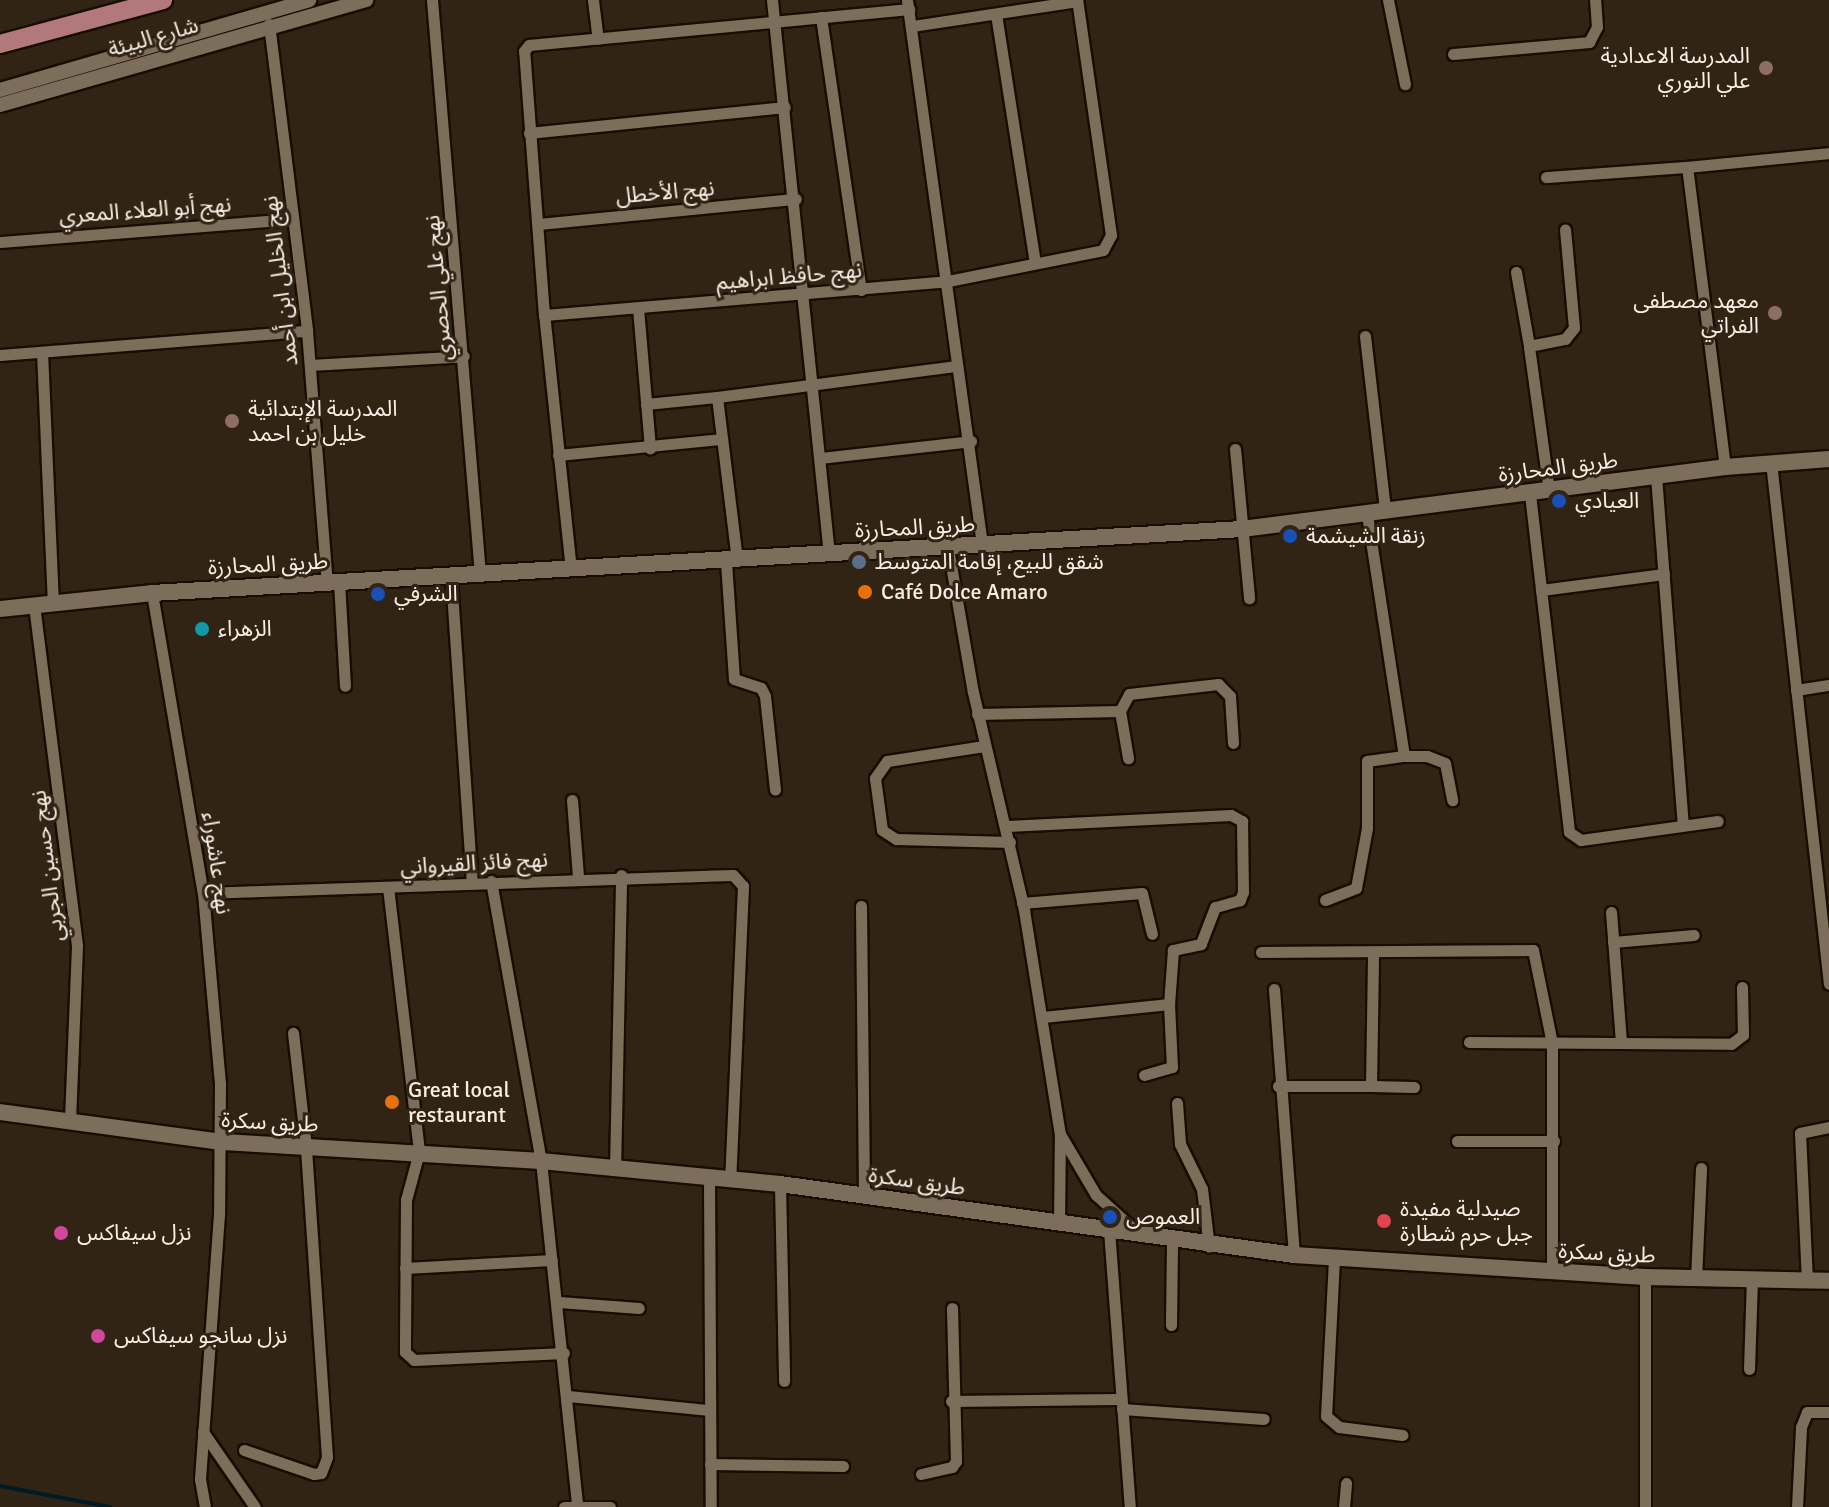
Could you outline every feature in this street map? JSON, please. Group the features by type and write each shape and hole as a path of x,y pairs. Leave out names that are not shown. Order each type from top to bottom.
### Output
{"main road":[{"path":"0,44 163,0"},
{"name":"طريق المحارزة","path":"0,609 152,593 1242,529 1725,467 1829,459"},
{"name":"طريق سكرة","path":"0,1112 223,1142 541,1161 780,1184 1209,1247 1334,1259 1645,1277 1829,1281"}],"street":[{"name":"شارع البيئة","path":"0,90 309,0"},
{"name":"شارع البيئة","path":"0,105 269,24 366,0"},
{"name":"نهج علي الحصري","path":"432,0 480,574"},
{"path":"593,0 598,39"},
{"path":"772,0 796,199 829,554"},
{"path":"1388,0 1405,84"},
{"path":"1453,54 1589,42 1597,27 1595,0"},
{"path":"912,26 1077,1"},
{"name":"نهج حافظ ابراهيم","path":"544,315 803,296 948,281 1103,250 1111,235 1077,1"},
{"path":"571,570 544,315 524,51 529,45 774,23 908,5 948,281 957,366 971,441 982,545"},
{"path":"996,14 1035,262"},
{"path":"821,17 861,290"},
{"name":"نهج الخليل ابن أحمد","path":"269,24 307,331 345,686"},
{"path":"529,133 785,107"},
{"path":"1546,177 1829,153"},
{"path":"1687,167 1725,467"},
{"name":"نهج الأخطل","path":"539,224 796,199"},
{"name":"نهج أبو العلاء المعري","path":"0,242 293,219"},
{"path":"1529,346 1565,339 1574,328 1565,229"},
{"path":"1516,272 1549,491"},
{"path":"638,308 650,448"},
{"path":"0,355 307,331"},
{"path":"1365,336 1385,510"},
{"path":"42,352 53,603"},
{"path":"310,365 464,356"},
{"path":"646,404 957,366"},
{"path":"717,397 732,561 734,679 761,688 765,696 775,789"},
{"path":"558,455 722,439"},
{"path":"820,458 971,441"},
{"path":"1235,449 1249,598"},
{"path":"1771,462 1829,984"},
{"path":"1656,476 1683,825"},
{"path":"1530,494 1569,832 1581,840 1718,821"},
{"path":"1367,513 1404,756"},
{"path":"948,548 977,714 1007,826 1043,1017 1060,1134 1059,1224"},
{"path":"1541,590 1664,574"},
{"path":"451,577 472,883"},
{"name":"نهج عاشوراء","path":"152,593 203,893 223,1142 203,1432 200,1500 205,1507"},
{"name":"نهج حسين الجربي","path":"34,605 77,946 70,1123"},
{"path":"1128,758 1120,711 1129,694 1218,684 1230,696 1233,743"},
{"path":"1796,690 1829,685"},
{"path":"977,714 1120,711"},
{"path":"984,746 887,761 875,778 882,830 896,839 1010,842"},
{"path":"1325,900 1356,888 1367,828 1367,761 1427,756 1445,763 1452,800"},
{"path":"572,800 578,877"},
{"path":"1007,826 1231,815 1242,821 1243,892 1240,900 1215,907 1201,944 1173,950 1169,1004 1172,1067 1144,1075"},
{"path":"615,1169 621,875"},
{"name":"نهج فائز القيرواني","path":"203,893 621,875 733,875 743,886 730,1179"},
{"path":"491,881 541,1161 559,1302 577,1504"},
{"path":"388,887 419,1152 408,1181 405,1268 408,1358 564,1353"},
{"path":"1022,903 1142,893 1152,934"},
{"path":"861,906 864,1195"},
{"path":"1611,912 1621,1043"},
{"path":"1613,942 1694,935"},
{"path":"1261,952 1373,952 1527,946 1539,956 1552,1043 1552,1272"},
{"path":"1371,1086 1373,952"},
{"path":"1469,1042 1740,1040 1742,987"},
{"path":"1274,989 1278,1086 1294,1255"},
{"path":"1043,1017 1169,1004"},
{"path":"244,1450 314,1474 325,1466 306,1147 293,1033"},
{"path":"1278,1086 1414,1087"},
{"path":"1177,1103 1180,1144 1202,1189 1209,1247"},
{"path":"1807,1281 1800,1133 1829,1127"},
{"path":"1060,1134 1096,1195 1142,1236"},
{"path":"1457,1141 1554,1141"},
{"path":"1696,1279 1701,1168"},
{"path":"709,1177 711,1507"},
{"path":"780,1184 784,1381"},
{"path":"1109,1230 1130,1507"},
{"path":"1171,1325 1172,1241"},
{"path":"1334,1259 1326,1416 1339,1427 1402,1435"},
{"path":"405,1268 552,1260"},
{"path":"1645,1277 1645,1507"},
{"path":"1749,1369 1752,1280"},
{"path":"559,1302 639,1308"},
{"path":"921,1474 952,1467 956,1461 951,1401 952,1308"},
{"path":"568,1396 709,1410"},
{"path":"951,1401 1121,1404 1264,1419"},
{"path":"1797,1507 1801,1427 1807,1412 1829,1412"},
{"path":"203,1432 255,1507"},
{"path":"710,1464 843,1466"},
{"path":"1344,1507 1346,1483"},
{"path":"564,1507 577,1504 610,1507"}],"waterway":[{"path":"0,1486 110,1507"}],"place":[{"name":"المدرسة الاعدادية علي النوري","path":"1766,68"},
{"name":"معهد مصطفى الفراتي","path":"1775,313"},
{"name":"المدرسة الإبتدائية خليل بن احمد","path":"232,421"},
{"name":"العيادي","path":"1559,501"},
{"name":"زنقة الشيشمة","path":"1290,536"},
{"name":"شقق للبيع، إقامة المتوسط","path":"859,562"},
{"name":"Café Dolce Amaro","path":"865,592"},
{"name":"الشرفي","path":"378,594"},
{"name":"الزهراء","path":"202,629"},
{"name":"Great local restaurant","path":"392,1102"},
{"name":"العموص","path":"1110,1217"},
{"name":"صيدلية مفيدة جبل حرم شطارة","path":"1384,1221"},
{"name":"نزل سيفاكس","path":"61,1233"},
{"name":"نزل سانجو سيفاكس","path":"98,1336"}]}
